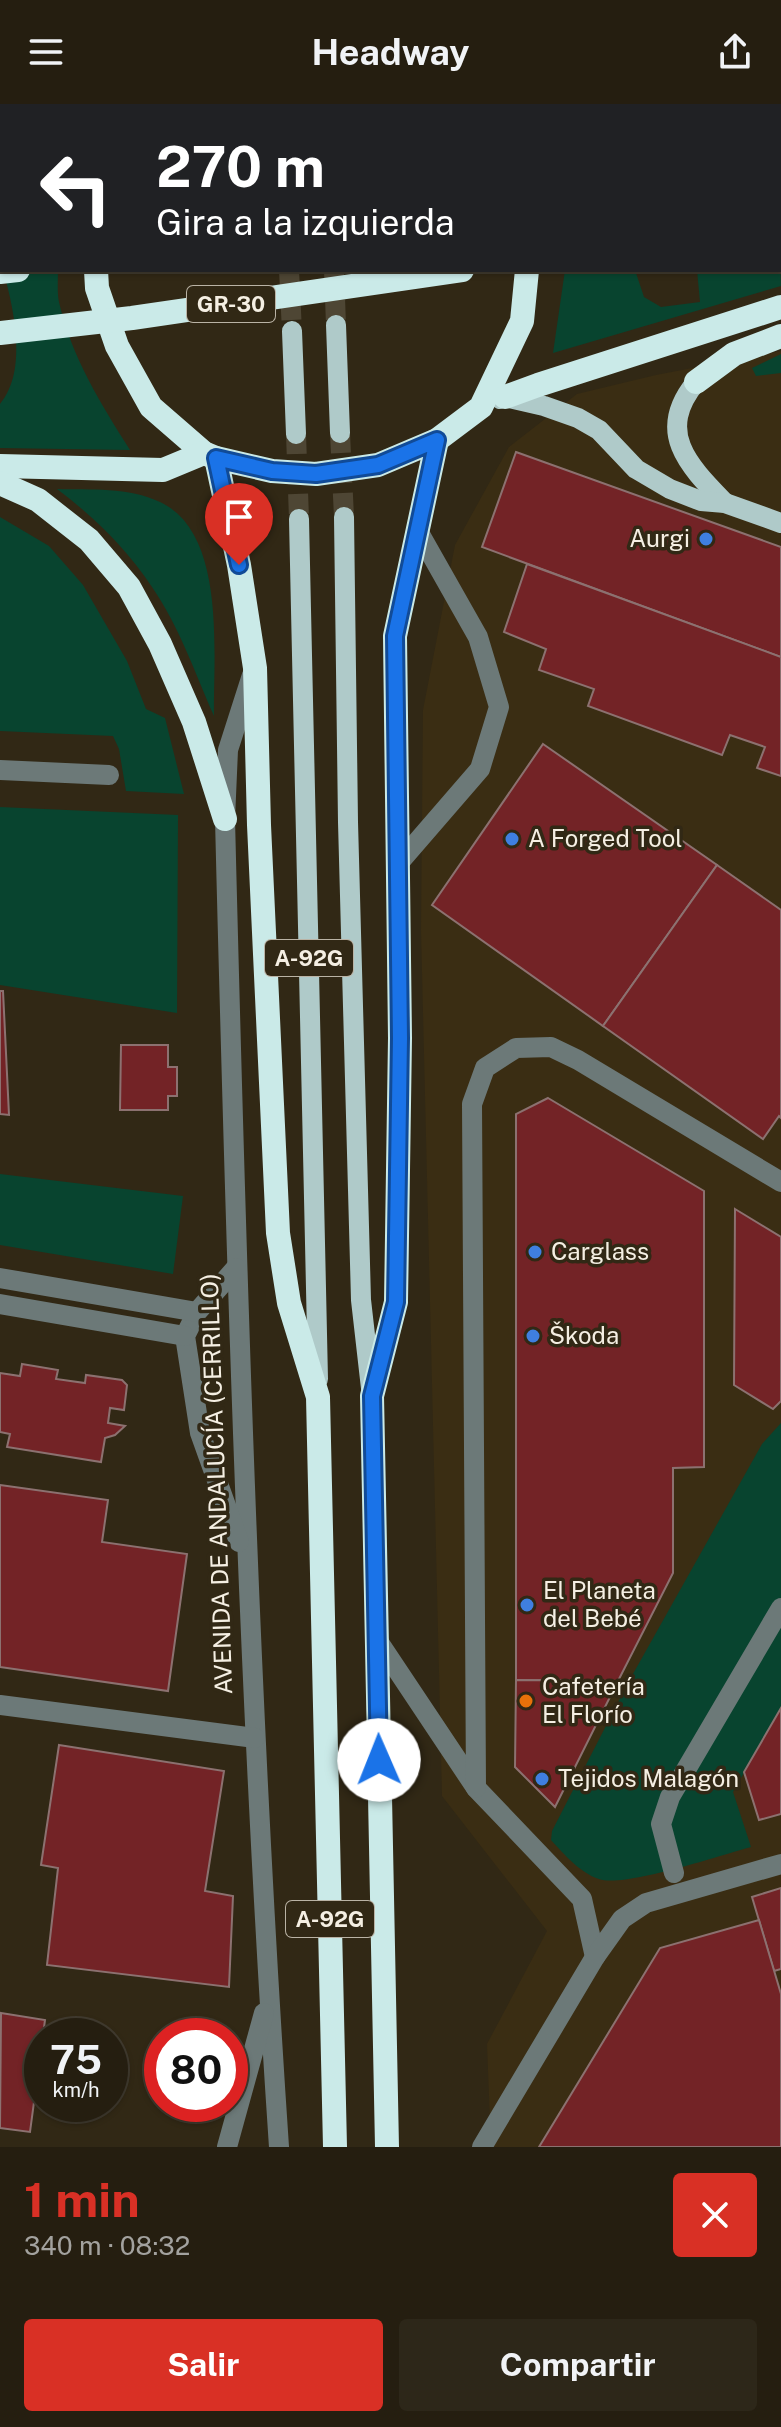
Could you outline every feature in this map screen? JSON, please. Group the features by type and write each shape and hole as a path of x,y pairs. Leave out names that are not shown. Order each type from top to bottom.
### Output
{"highway":[{"path":"96,272 97,288 117,346 151,407 210,456 272,471 316,474 378,465 437,440 481,407 522,321 527,272"},
{"name":"GR-30","path":"0,333 147,316 448,272"},
{"path":"505,397 781,307"},
{"path":"696,382 734,354 781,336"},
{"path":"372,1396 396,1302 400,1038 395,636 437,440"},
{"path":"0,466 163,470 210,456"},
{"path":"210,456 239,565 255,668 278,1233 289,1303 318,1397"},
{"path":"0,483 38,500 89,540 129,587 160,644 194,722 225,819"},
{"name":"A-92G","path":"372,1396 387,2147"},
{"name":"A-92G","path":"318,1397 335,2147"}],"main road":[{"path":"336,325 340,433"},
{"path":"292,331 296,434"},
{"path":"696,382 682,399 677,422 681,449 699,476 725,503"},
{"path":"481,407 505,397 578,418 599,430 636,469 670,489 701,501 725,503 781,523"},
{"name":"A-92G","path":"344,517 360,1284 372,1396"},
{"name":"A-92G","path":"299,519 318,1397"}],"street":[{"path":"397,865 480,769 499,707 478,637 418,531"},
{"name":"AVENIDA DE ANDALUCÍA (CERRILLO)","path":"255,668 228,750 225,819 247,1564 268,1998 279,2147"},
{"path":"0,770 109,775"},
{"path":"476,1788 472,1104 485,1068 516,1048 551,1047 578,1060 781,1182"},
{"path":"236,1268 197,1312 185,1336 200,1433 247,1564"},
{"path":"0,1278 197,1312"},
{"path":"0,1304 185,1336"},
{"path":"674,1873 661,1824 670,1797 781,1608"},
{"path":"376,1638 476,1788 582,1899 595,1957"},
{"path":"0,1705 255,1738"},
{"path":"482,2147 595,1957 622,1919 646,1903 781,1864"},
{"path":"227,2147 268,1998"}],"shaded area":[{"path":"781,351 781,2147 491,2147 487,2044 547,1931 442,1796 421,930 423,710 455,545 509,447 577,394"}],"green space":[{"path":"3,272 58,272 59,302 71,341 98,397 130,450 0,448 0,404 9,390 16,357 11,303"},
{"path":"565,272 636,272 644,297 661,307 700,302 697,272 781,272 781,286 553,353"},
{"path":"781,354 781,373 756,376 752,368"},
{"path":"57,489 109,490 148,497 182,518 197,540 212,598 214,716 178,634 152,587 109,534"},
{"path":"0,517 49,546 83,585 127,661 146,709 165,718 184,794 126,791 119,749 113,736 0,731"},
{"path":"0,807 178,815 177,1013 0,985"},
{"path":"0,1174 183,1196 173,1274 0,1245"},
{"path":"781,1423 781,1708 733,1792 751,1847 629,1879 599,1879 585,1872 551,1840 552,1831 629,1681 762,1444"}],"building":[{"path":"516,452 781,547 781,657 482,547"},
{"path":"527,564 781,657 781,776 757,768 765,747 730,735 722,755 588,706 594,689 539,670 546,649 504,632"},
{"path":"543,744 717,865 603,1026 432,905"},
{"path":"717,865 781,910 781,1118 779,1116 763,1139 603,1026"},
{"path":"0,991 3,991 9,1115 0,1114"},
{"path":"121,1045 168,1045 168,1067 177,1067 177,1096 168,1096 168,1110 120,1110"},
{"path":"548,1098 704,1191 704,1467 673,1468 673,1573 618,1681 516,1680 516,1114"},
{"path":"735,1209 781,1237 781,1401 773,1409 734,1385"},
{"path":"22,1364 58,1370 56,1379 85,1383 86,1375 122,1380 127,1385 124,1410 110,1408 108,1423 125,1426 115,1435 105,1438 101,1462 7,1447 10,1434 0,1432 0,1373 20,1376"},
{"path":"0,1485 108,1500 102,1542 187,1554 168,1691 0,1667"},
{"path":"516,1680 618,1681 555,1807 515,1767"},
{"path":"781,1708 781,1814 759,1820 744,1772"},
{"path":"59,1745 224,1771 205,1891 233,1896 229,1987 47,1965 58,1868 41,1865"},
{"path":"781,1888 781,1969 774,1971 752,1897"},
{"path":"759,1920 781,1994 781,2147 539,2147 660,1948"},
{"path":"1,2013 32,2018 24,2018 24,2122 31,2122 30,2132 0,2128"}],"tunnel":[{"path":"289,272 292,331"},
{"path":"334,272 336,325"},
{"path":"340,433 344,517"},
{"path":"296,434 299,519"}],"place":[{"name":"Aurgi","path":"706,539"},
{"name":"A Forged Tool","path":"512,839"},
{"name":"Carglass","path":"535,1252"},
{"name":"Škoda","path":"533,1336"},
{"name":"El Planeta del Bebé","path":"527,1605"},
{"name":"Cafetería El Florío","path":"526,1701"},
{"name":"Tejidos Malagón","path":"542,1779"}],"route":[{"path":"239,565 216,458 272,471 316,474 378,465 437,440 395,636 400,1038 396,1302 372,1396 379,1760"}]}
